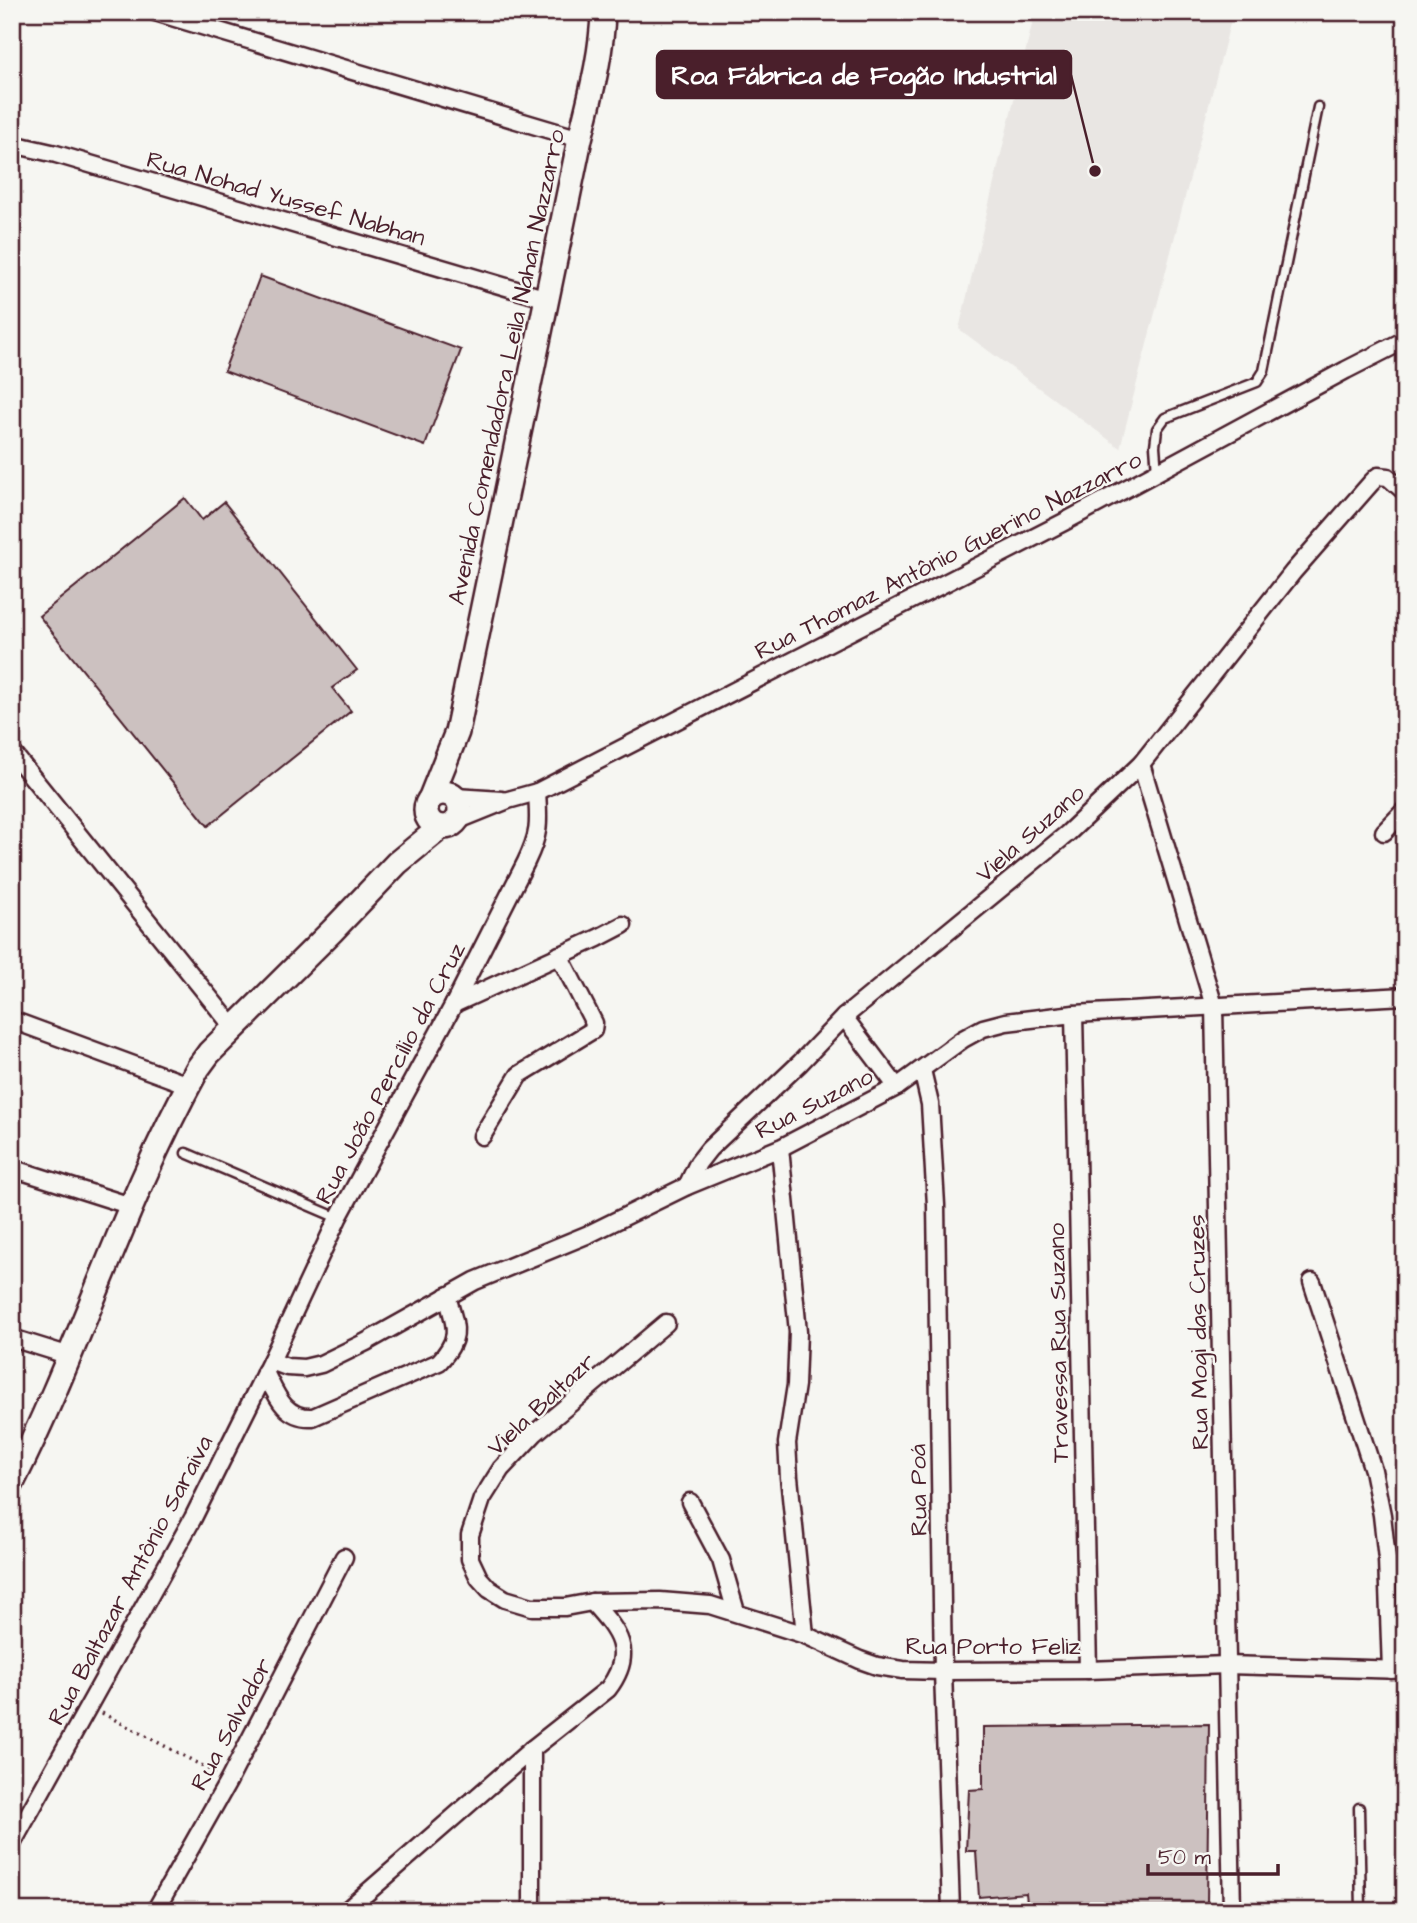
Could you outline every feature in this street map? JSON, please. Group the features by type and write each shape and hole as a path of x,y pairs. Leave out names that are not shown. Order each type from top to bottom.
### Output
{"main road":[{"name":"Avenida Comendadora Leila Nahan Nazzarro","path":"397,863 406,843 441,800 580,138 597,69 603,12"},
{"path":"441,800 458,801 460,812 449,824 432,823 426,814 441,800"},
{"name":"Avenida Comendadora Leila Nahan Nazzarro","path":"12,1483 70,1356 131,1206 188,1085 209,1053 397,863 449,824"}],"street":[{"path":"155,12 580,138"},
{"name":"Rua Nohad Yussef Nabhan","path":"12,144 56,154 547,299"},
{"name":"Rua Thomaz Antônio Guerino Nazzarro","path":"449,824 508,800 537,792 1157,472 1405,340"},
{"name":"Viela Suzano","path":"687,1186 698,1163 709,1149 800,1063 844,1017 1067,834 1141,764 1293,572 1378,476 1388,477 1405,492"},
{"path":"12,752 234,1028"},
{"name":"Rua Mogi das Cruzes","path":"1141,764 1214,1006 1232,1911"},
{"name":"Rua João Percílio da Cruz","path":"268,1366 338,1218 454,1004 536,842 539,823 537,792"},
{"name":"Rua Thomaz Antônio Guerino Nazzarro","path":"441,800 508,800"},
{"path":"1384,832 1405,810"},
{"path":"454,1004 623,925"},
{"path":"482,1136 519,1075 593,1030 594,1023 559,956"},
{"name":"Rua Suzano","path":"268,1366 304,1368 321,1364 486,1276 589,1234 687,1186 780,1148 897,1087 963,1039 983,1028 1006,1022 1074,1014 1405,996"},
{"name":"Travessa Rua Suzano","path":"1074,1014 1088,1670"},
{"path":"844,1017 897,1087"},
{"path":"12,1020 188,1085"},
{"name":"Rua Poá","path":"922,1070 930,1104 936,1205 943,1671 951,1911"},
{"path":"780,1148 798,1332 796,1385 787,1443 805,1635"},
{"path":"12,1168 131,1206"},
{"path":"1312,1282 1373,1470 1382,1515 1398,1670"},
{"path":"268,1366 280,1403 287,1410 305,1418 313,1417 439,1362 447,1353 456,1330 447,1296"},
{"name":"Viela Baltazr","path":"592,1602 565,1607 532,1607 505,1599 489,1589 479,1578 470,1559 470,1535 482,1499 501,1469 535,1433 666,1323"},
{"path":"12,1338 70,1356"},
{"name":"Rua Baltazar Antônio Saraiva","path":"12,1844 193,1518 268,1366"},
{"path":"690,1502 720,1560 736,1612"},
{"name":"Rua Salvador","path":"155,1911 229,1780 344,1557"},
{"name":"Rua Porto Feliz","path":"592,1602 660,1601 710,1605 805,1635 877,1666 903,1670 1088,1670 1227,1665 1398,1670"},
{"path":"346,1911 532,1749 608,1689 622,1665 623,1650 619,1635 592,1602"},
{"path":"532,1749 532,1911"},
{"path":"369,1892 369,1911"}],"lane":[{"path":"1157,472 1157,429 1165,418 1257,382 1264,370 1318,107"},
{"path":"187,1153 338,1218"},
{"path":"1359,1808 1361,1911"}],"path":[{"path":"88,1705 229,1780"}],"shaded area":[{"path":"1035,12 1233,12 1120,448 959,329"}],"building":[{"path":"260,276 461,350 425,446 224,371"},
{"path":"185,498 202,520 224,502 357,670 332,688 351,711 208,826 39,616"},
{"path":"1209,1724 1207,1906 1192,1911 1028,1911 1026,1893 979,1897 976,1851 966,1851 969,1790 983,1789 983,1727"}],"place":[{"name":"Roa Fábrica de Fogão Industrial","path":"1095,171"}]}
